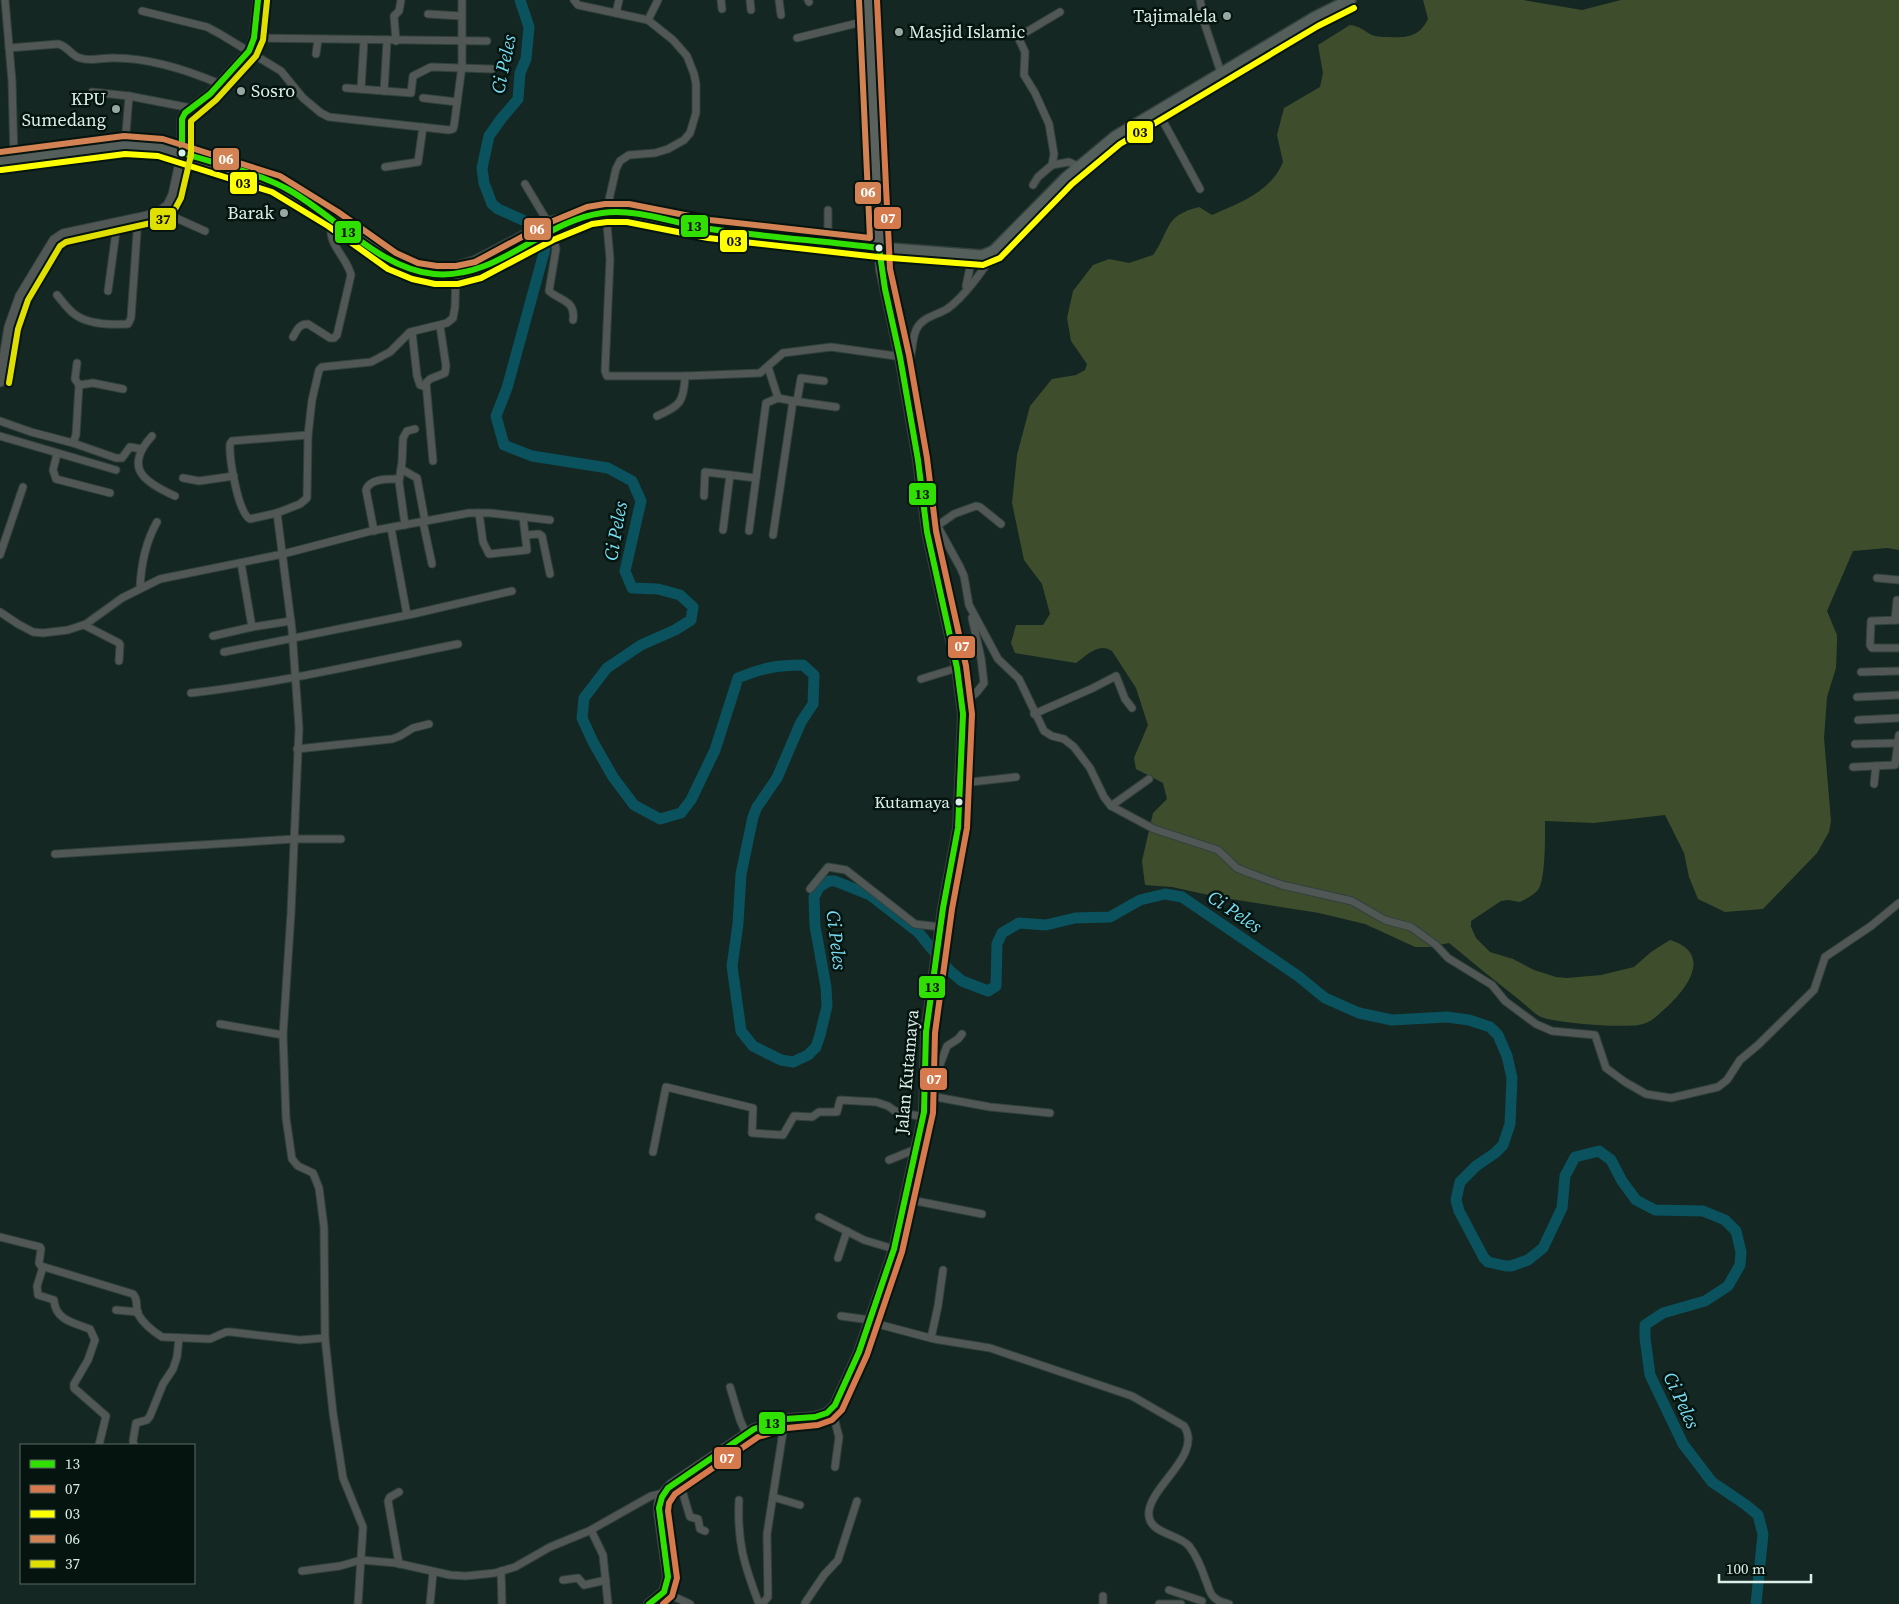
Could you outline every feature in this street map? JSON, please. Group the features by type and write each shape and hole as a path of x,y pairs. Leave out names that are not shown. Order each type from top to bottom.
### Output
{"highway":[{"path":"0,161 125,145 160,147 276,184 333,219 374,250 420,272 478,270 549,228 590,215 606,213 628,213 709,229 879,248 982,256 994,251 1078,166 1115,137 1314,18 1350,0"}],"main road":[{"name":"Jalan Kutamaya","path":"832,1410 841,1393 870,1321 894,1249 923,1117 926,1032 958,828 962,782 963,714 957,668 926,532 918,460 900,357 885,289 879,248 868,0"},
{"path":"649,1604 664,1592 668,1577 658,1506 663,1493 678,1480 746,1433 766,1424 785,1419 814,1417 832,1410"}],"street":[{"path":"5,0 14,159"},
{"path":"0,382 5,326 20,296 54,240 63,234 158,213 168,206 173,195 182,153 182,119 191,108 220,84 249,51 254,38 258,0"},
{"path":"396,41 394,16 399,11 401,0"},
{"path":"142,11 208,27 281,71 303,98 321,114 339,118 453,129 462,66 462,0"},
{"path":"574,0 578,5 648,20 681,48 689,61 696,84 694,118 690,134 678,145 655,153 628,155 624,157 616,169 606,213 610,260 606,374 609,377 760,373 784,353 830,347 910,358 918,327 923,321 947,309 957,300 987,264 994,251"},
{"path":"616,13 619,0"},
{"path":"648,20 658,0"},
{"path":"721,0 722,9"},
{"path":"750,0 751,10"},
{"path":"779,0 781,15"},
{"path":"1200,0 1204,22 1221,73"},
{"path":"1052,165 1054,154 1049,124 1035,93 1024,75 1025,52 1018,37 1060,12"},
{"path":"428,14 461,16"},
{"path":"797,38 870,20"},
{"path":"254,38 387,41 487,40"},
{"path":"316,54 318,40"},
{"path":"361,89 364,40"},
{"path":"384,91 387,41"},
{"path":"9,48 64,45 79,58 95,60 113,57 154,63 182,69 220,84"},
{"path":"346,88 411,93 414,76 432,66 492,69"},
{"path":"92,92 130,96 191,108"},
{"path":"125,145 130,96"},
{"path":"423,98 457,102"},
{"path":"1158,112 1200,189"},
{"path":"385,167 418,162 423,127"},
{"path":"1033,186 1038,177 1052,165 1069,162 1078,166"},
{"path":"525,184 549,228 556,249 548,291 569,304 574,311 573,320"},
{"path":"164,209 176,218 205,231"},
{"path":"828,210 828,242"},
{"path":"57,295 74,314 89,321 103,324 128,324 131,318 138,218"},
{"path":"293,337 298,328 304,324 308,324 330,338 334,338 337,335 351,275 332,239 330,231 333,219"},
{"path":"108,291 116,232 115,222"},
{"path":"964,291 971,266 968,256"},
{"path":"308,435 232,441 230,449 234,476 242,508 248,518 276,513 300,504 307,498 308,435 312,400 318,372 321,367 370,362 390,352 412,332 440,326 451,320 454,314 456,272"},
{"path":"434,462 426,387 427,380 445,373 446,366 440,326"},
{"path":"412,332 418,381 420,385 426,387"},
{"path":"73,443 76,435 79,385 75,379 77,363"},
{"path":"768,367 778,398"},
{"path":"657,416 678,404 684,393 685,376"},
{"path":"773,535 795,401 801,378 824,381"},
{"path":"79,385 93,383 123,389"},
{"path":"749,531 766,403 778,398 836,407"},
{"path":"0,421 116,458 122,458 130,446 142,449"},
{"path":"405,525 399,478 403,438 407,431 415,429"},
{"path":"0,436 116,470"},
{"path":"152,436 142,449 139,462 141,473 145,480 154,487 174,496"},
{"path":"57,454 53,470 55,478 110,494"},
{"path":"401,469 418,478 432,564"},
{"path":"704,496 706,472 756,478"},
{"path":"723,530 730,475"},
{"path":"183,478 199,481 234,476"},
{"path":"374,531 367,487 372,482 399,478"},
{"path":"0,555 23,487"},
{"path":"922,497 964,576 981,658 984,683 978,692 962,705"},
{"path":"937,526 954,514 976,506 980,507 1001,524"},
{"path":"276,513 293,638 299,728 283,1035 286,1118 292,1159 298,1166 313,1173 319,1188 324,1228 326,1338 333,1413 340,1466 346,1486 363,1526 358,1604"},
{"path":"479,513 483,542 487,554 526,551 523,517"},
{"path":"0,612 33,632 60,632 84,625 122,598 160,579 283,554 374,531 479,513 550,520"},
{"path":"140,588 144,554 151,532 157,522"},
{"path":"391,528 407,615"},
{"path":"526,535 539,534 542,536 550,574"},
{"path":"241,563 252,627"},
{"path":"1877,578 1899,580"},
{"path":"224,652 407,615 512,591"},
{"path":"1897,600 1897,620 1871,621 1870,645 1872,648 1899,648"},
{"path":"969,605 1001,663 1019,679 1034,714 1044,731 1052,736 1064,739 1074,747 1090,768 1104,797 1111,806 1154,829 1218,850 1237,868 1256,876 1294,888 1352,901 1385,920 1411,928 1436,945 1448,958 1492,985 1505,1001 1536,1024 1552,1032 1595,1035 1604,1066 1608,1072 1641,1092 1665,1098 1688,1095 1718,1087 1726,1082 1740,1060 1814,990 1825,957 1871,926 1899,903"},
{"path":"213,636 291,621"},
{"path":"84,625 119,643 119,661"},
{"path":"190,692 236,688 296,678 458,644"},
{"path":"921,679 957,668"},
{"path":"1861,672 1899,671"},
{"path":"1034,714 1116,676 1125,699 1132,708"},
{"path":"1858,698 1899,695"},
{"path":"1858,720 1899,718"},
{"path":"297,749 392,738 400,736 407,730 429,724"},
{"path":"1853,766 1897,765 1899,740 1855,744"},
{"path":"1874,784 1876,766"},
{"path":"962,782 1016,777"},
{"path":"1111,806 1149,779"},
{"path":"55,854 294,839 341,840"},
{"path":"810,889 828,867 846,870 915,924 941,927"},
{"path":"220,1024 283,1035"},
{"path":"924,1083 935,1078 948,1046 962,1034"},
{"path":"653,1152 666,1087 753,1108 752,1132 783,1135 794,1116 812,1117 819,1112 837,1112 840,1100 876,1102 888,1106 895,1111 923,1117"},
{"path":"925,1095 990,1107 1050,1113"},
{"path":"889,1160 916,1149"},
{"path":"906,1199 982,1214"},
{"path":"819,1217 864,1240 894,1249"},
{"path":"838,1258 846,1231"},
{"path":"0,1237 40,1247 42,1249 39,1263 43,1267 133,1294 136,1297 138,1312 156,1333 162,1337 210,1339 226,1332 231,1332 300,1340 326,1338"},
{"path":"43,1267 37,1286 38,1296 54,1300 54,1306 63,1319 90,1329 95,1340 91,1353 74,1384 74,1388 106,1416 100,1444"},
{"path":"932,1338 943,1270"},
{"path":"116,1310 138,1312"},
{"path":"841,1316 870,1321 932,1338 990,1348 1132,1396 1184,1426 1188,1440 1182,1457 1156,1494 1150,1506 1149,1515 1154,1527 1182,1540 1188,1545 1195,1554 1211,1594 1217,1600 1229,1604"},
{"path":"134,1444 136,1423 147,1420 150,1416 163,1384 173,1369 179,1338"},
{"path":"730,1386 746,1433"},
{"path":"832,1410 839,1437 836,1467"},
{"path":"739,1500 740,1546 745,1568 763,1604 768,1597 767,1534 785,1419"},
{"path":"678,1480 690,1517 698,1519 700,1529 705,1531"},
{"path":"398,1564 388,1501 390,1497 399,1492"},
{"path":"302,1571 332,1567 361,1560 398,1564 433,1573 466,1576 501,1571 515,1567 550,1547 591,1530 651,1496 663,1493"},
{"path":"773,1497 800,1505"},
{"path":"806,1604 824,1575 838,1560 858,1502"},
{"path":"591,1530 603,1556 608,1604"},
{"path":"501,1571 502,1604"},
{"path":"430,1604 433,1573"},
{"path":"563,1580 578,1578 584,1585 606,1580"},
{"path":"1169,1590 1200,1603 1211,1594"},
{"path":"664,1592 690,1604"},
{"path":"1159,1604 1181,1604"}],"green space":[{"path":"1423,0 1523,0 1582,10 1621,0 1899,0 1899,550 1887,548 1853,551 1827,611 1837,635 1836,668 1827,697 1824,738 1831,821 1829,832 1817,853 1763,909 1725,912 1698,899 1689,877 1684,853 1665,815 1594,823 1545,821 1542,879 1537,891 1520,902 1501,901 1471,921 1471,927 1476,938 1490,952 1513,959 1534,970 1556,977 1601,975 1634,967 1651,952 1670,940 1683,946 1690,953 1693,961 1693,970 1689,980 1668,1006 1653,1019 1643,1024 1623,1026 1592,1025 1541,1017 1449,943 1429,947 1415,947 1365,924 1319,913 1218,897 1172,887 1145,885 1142,861 1153,813 1167,799 1163,783 1136,769 1134,758 1148,725 1136,688 1112,651 1107,649 1102,648 1093,651 1076,663 1015,653 1011,643 1016,625 1043,625 1050,614 1042,584 1024,560 1012,503 1017,455 1030,406 1052,379 1076,375 1085,370 1087,364 1071,341 1067,318 1073,291 1093,265 1109,259 1129,263 1153,255 1169,225 1179,215 1199,207 1212,215 1243,201 1262,189 1278,172 1283,162 1277,135 1284,108 1320,87 1323,73 1318,45 1350,25 1357,26 1378,37 1412,35 1421,30 1428,19"}],"waterway":[{"name":"Ci Peles","path":"520,0 529,27 526,59 520,73 518,99 489,136 482,168 484,183 492,204 498,209 534,225 545,249 507,388 496,416 504,445 532,456 608,468 632,481 641,501 625,571 632,588 658,589 680,595 693,607 691,620 675,630 641,645 607,668 584,698 582,718 613,777 634,805 660,819 681,813 691,800 715,750 738,678 777,666 794,665 803,665 814,675 813,704 801,722 777,778 757,807 753,817 741,874 738,924 732,966 741,1031 753,1046 781,1060 793,1062 808,1055 816,1047 827,1006 826,987 815,926 814,897 819,887 829,881 835,881 870,895 919,933 949,970 962,981 988,991 996,986 997,944 1002,933 1019,923 1046,925 1075,918 1110,917 1140,900 1165,894 1182,897 1298,976 1325,998 1359,1013 1392,1020 1447,1017 1469,1020 1490,1027 1498,1035 1507,1056 1512,1078 1510,1124 1503,1145 1476,1166 1460,1182 1456,1200 1459,1211 1488,1262 1511,1266 1528,1260 1543,1248 1562,1208 1565,1176 1575,1157 1599,1151 1611,1160 1622,1181 1636,1200 1655,1210 1703,1211 1725,1220 1736,1231 1741,1252 1740,1265 1728,1286 1705,1301 1663,1313 1645,1325 1645,1338 1650,1375 1683,1444 1712,1482 1758,1515 1763,1534 1756,1604"}],"transit line":[{"name":"13","path":"182,153 182,119 185,113 210,94 249,51 254,38 258,0"},
{"name":"06","path":"0,152 124,136 163,139 280,176 338,212 396,253 418,263 437,266 456,266 475,262 546,224 587,207 605,204 629,204 710,220 870,238 859,0"},
{"name":"07","path":"663,1604 672,1596 677,1578 668,1511 669,1503 675,1494 758,1437 787,1428 818,1425 832,1420 842,1410 867,1355 902,1252 933,1113 935,1033 952,909 967,828 972,714 966,666 936,531 927,458 909,355 890,269 877,0"},
{"name":"37","path":"9,383 18,329 28,300 60,246 66,242 160,221 174,211 181,198 191,155 191,121 216,100 256,56 263,40 267,1"},
{"name":"03","path":"1,170 125,154 158,156 272,192 328,226 388,269 412,279 435,284 458,284 481,278 553,240 592,224 607,222 627,222 708,238 878,257 983,265 1000,258 1072,184 1120,144 1318,26 1354,8"},
{"name":"13","path":"182,153 237,169 289,190 377,252 414,270 434,274 457,273 479,268 580,218 616,212 643,215 710,229 879,248"},
{"name":"13","path":"649,1604 664,1592 668,1577 659,1508 662,1497 668,1488 754,1429 785,1419 815,1417 827,1413 835,1405 859,1352 894,1249 924,1112 926,1032 943,908 958,828 963,714 957,668 927,532 918,460 900,357 885,289 879,248"}],"place":[{"name":"Tajimalela","path":"1227,16"},
{"name":"Masjid Islamic","path":"899,32"},
{"name":"Sosro","path":"241,91"},
{"name":"KPU Sumedang","path":"116,109"},
{"name":"Barak","path":"284,213"},
{"name":"Kutamaya","path":"959,802"}]}
